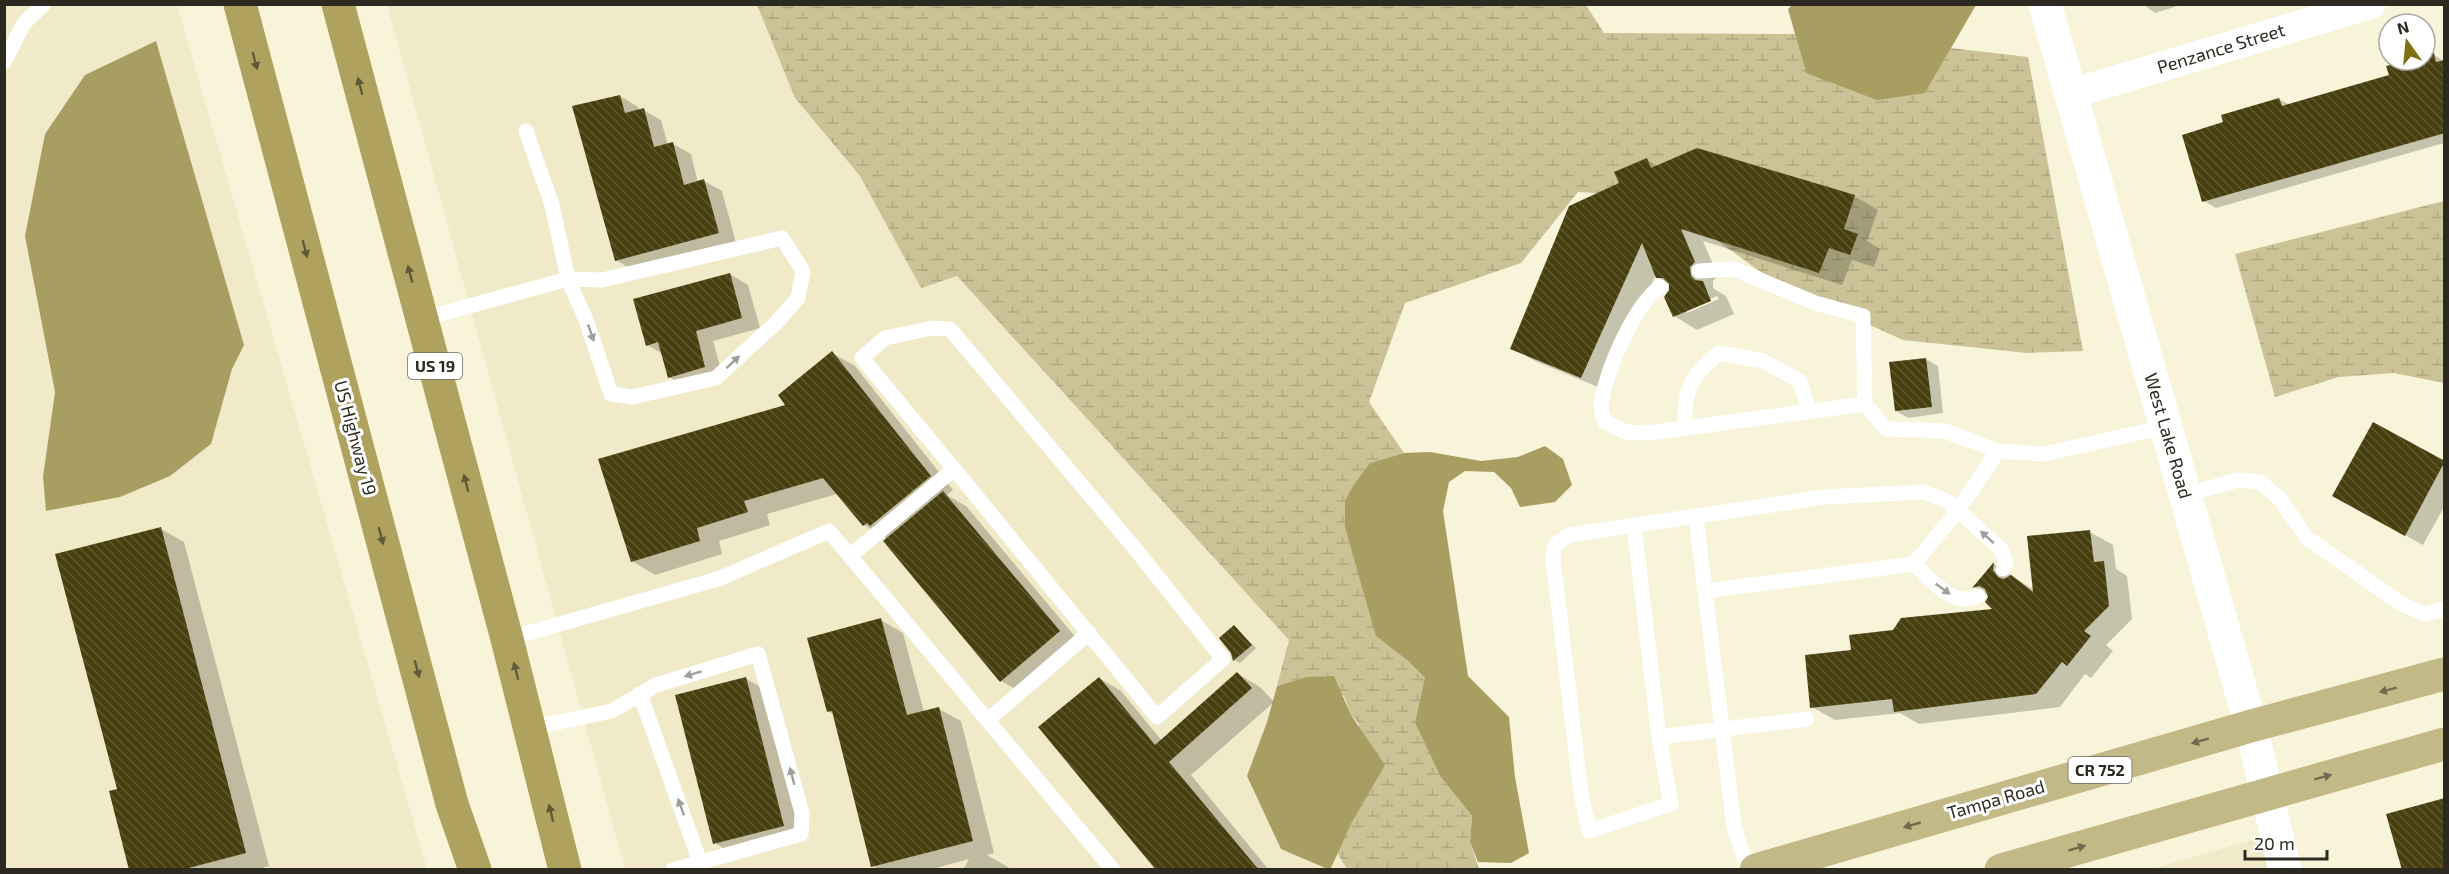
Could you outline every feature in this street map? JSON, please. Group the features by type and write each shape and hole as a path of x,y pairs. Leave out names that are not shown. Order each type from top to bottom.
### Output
{"highway":[{"name":"US Highway 19","path":"240,4 452,804 475,870"},
{"name":"US 19","path":"338,4 531,728 565,870"},
{"path":"452,804 455,870"}],"main road":[{"name":"Tampa Road","path":"1756,870 2251,726 2445,674"},
{"path":"2001,870 2445,744"}],"street":[{"name":"West Lake Road","path":"2045,4 2251,726 2285,870"},
{"name":"Penzance Street","path":"2070,94 2309,14 2371,4"}],"lane":[{"path":"4,62 24,24 44,4"},
{"path":"422,319 568,279 602,280 782,238 803,271 798,298 777,322 716,378 632,397 611,394 586,320 568,279 552,205 526,131"},
{"path":"1699,271 1734,270 1815,303 1863,316 1865,404 1886,429 1945,431 1998,451 2044,454 2165,427"},
{"path":"1660,287 1648,296 1623,338 1602,399 1601,411 1605,422 1626,432 1648,433 1865,404"},
{"path":"932,328 950,329 1137,550 1223,659 1157,717 954,469 862,358 885,338 932,328"},
{"path":"1684,428 1686,398 1698,371 1719,353 1763,361 1800,381 1809,411"},
{"path":"1705,591 1914,564 1958,510 1998,451"},
{"path":"850,556 954,469"},
{"path":"2185,495 2238,480 2260,482 2280,499 2307,538 2400,603 2424,614 2445,609"},
{"path":"1634,525 1659,737 1671,804 1589,831 1578,770 1553,560 1555,544 1569,535 1634,525 1696,517 1824,497 1923,492 1947,501 2001,549 2006,563 2003,569"},
{"path":"1696,517 1734,827 1748,870"},
{"path":"507,639 718,579 829,531 1113,870"},
{"path":"1914,564 1937,585 1959,600 1978,596"},
{"path":"987,720 1089,633"},
{"path":"531,728 612,711 656,685 758,654 802,813 801,834 673,870"},
{"path":"640,694 700,862"},
{"path":"1659,737 1807,719"}],"shaded area":[{"path":"1793,4 1976,5 1925,93 1877,100 1806,73 1788,9"},
{"path":"5,5 177,5 427,869 5,870","holes":["85,75 244,345 232,369 211,444 170,476 120,497 47,511 43,477 55,392 25,236 45,134"]},
{"path":"387,5 757,5 795,98 860,176 921,287 957,276 1289,640 1267,722 1247,776 1329,869 625,869"},
{"path":"156,41 244,345 232,369 211,444 170,476 120,497 46,511 43,477 55,392 25,236 45,134 85,75"},
{"path":"1545,446 1563,459 1572,485 1555,502 1520,507 1511,488 1494,472 1465,471 1449,482 1443,511 1468,676 1509,717 1515,777 1529,853 1511,863 1478,862 1470,842 1472,816 1440,776 1415,723 1425,678 1407,660 1376,636 1345,527 1345,501 1370,463 1404,453 1430,452 1481,461 1518,457"},
{"path":"1334,676 1351,715 1385,765 1352,822 1330,870 1281,849 1247,776 1267,722 1277,686 1306,677"},
{"path":"2263,837 2271,870 2147,870"},
{"path":"1337,853 1347,869 1329,869"}],"green space":[{"path":"757,5 1586,5 1604,33 1795,34 1806,73 1925,93 1951,48 2028,57 2083,351 2027,353 1903,340 1773,281 1657,197 1578,192 1521,263 1405,303 1369,402 1404,453 1370,463 1407,660 1426,679 1415,723 1440,776 1472,816 1470,842 1479,869 1347,869 1337,853 1352,822 1359,724 1351,715 1344,696 1306,677 1277,686 1289,640 957,276 921,288 860,176 795,98"},
{"path":"2444,201 2444,383 2394,373 2339,377 2275,397 2235,254"}],"building":[{"path":"2445,60 2445,133 2202,202 2182,135 2223,122 2221,115 2279,98 2282,106 2389,75 2388,72 2437,72 2437,62"},
{"path":"620,95 625,113 644,108 654,147 673,142 684,185 704,179 719,233 615,261 572,106"},
{"path":"1697,148 1855,195 1844,229 1858,234 1850,255 1829,248 1819,273 1681,229 1695,262 1690,267 1691,276 1695,280 1703,281 1711,301 1673,317 1664,297 1669,290 1669,284 1663,278 1656,278 1642,243 1581,378 1510,349 1569,206 1619,183 1614,172 1647,158 1651,168"},
{"path":"730,273 742,318 696,331 705,367 668,378 658,342 646,346 633,299"},
{"path":"832,351 931,476 870,526 867,523 863,526 823,478 744,501 748,512 697,528 700,541 631,562 598,459 785,405 778,395"},
{"path":"1926,358 1932,407 1895,411 1889,362"},
{"path":"2373,422 2445,461 2405,536 2332,496"},
{"path":"943,491 1060,631 1000,682 883,541"},
{"path":"161,527 246,853 181,870 129,870 109,791 117,789 55,554"},
{"path":"2090,530 2094,562 2104,561 2109,606 2084,631 2091,636 2067,666 2062,662 2036,694 1894,712 1892,699 1810,708 1805,655 1851,650 1849,635 1893,630 1901,618 1992,609 1985,602 1988,597 1985,589 1979,586 1972,588 1994,562 1993,570 1998,577 2004,579 2011,575 2033,592 2027,536"},
{"path":"881,618 907,715 939,707 973,841 871,867 832,711 827,712 807,638"},
{"path":"1234,625 1252,645 1233,661 1231,653 1219,638"},
{"path":"1237,672 1252,688 1169,762 1259,870 1156,870 1038,727 1099,677 1155,745"},
{"path":"746,677 784,826 713,844 675,695"},
{"path":"2445,798 2445,870 2402,870 2386,814"}]}
